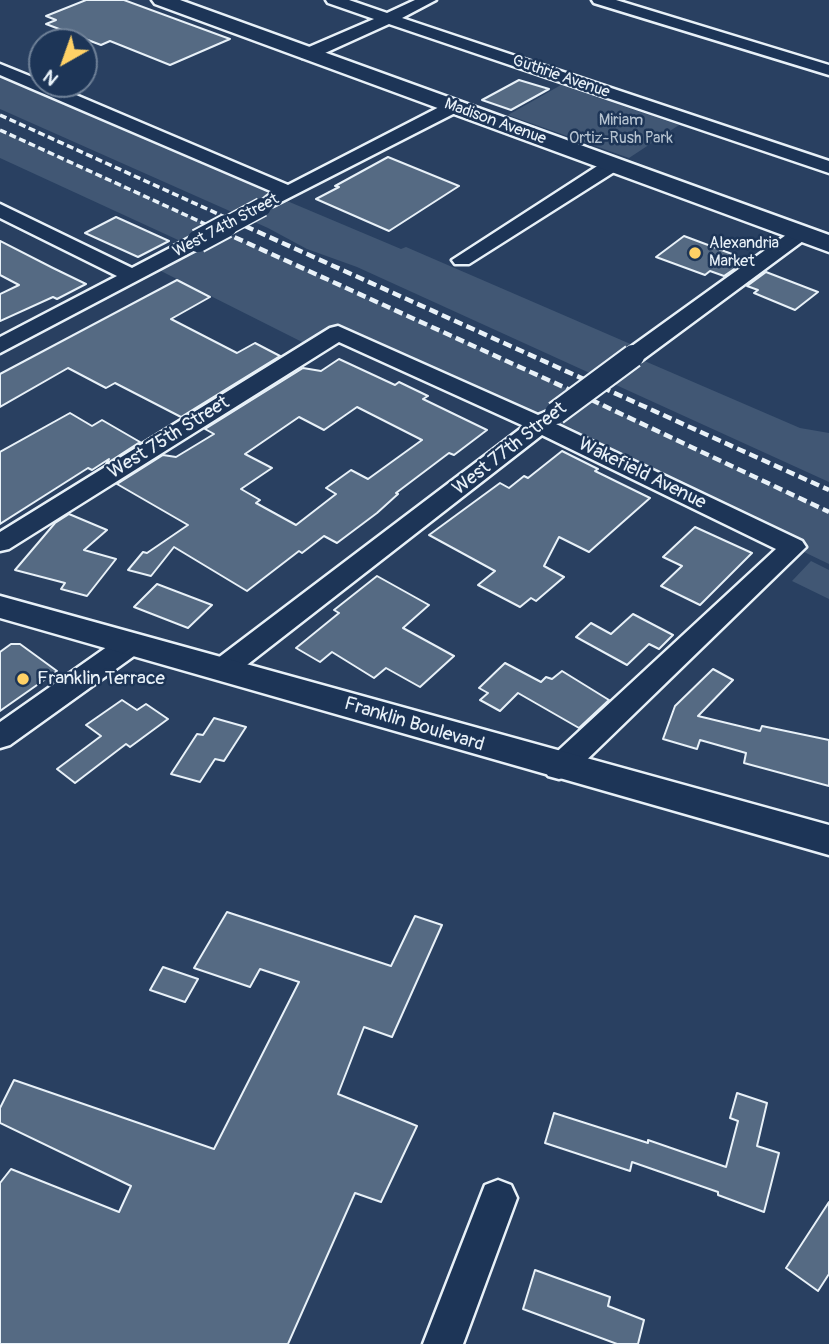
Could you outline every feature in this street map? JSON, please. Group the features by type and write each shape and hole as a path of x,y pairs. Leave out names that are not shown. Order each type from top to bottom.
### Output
{"street":[{"name":"Madison Avenue","path":"162,0 829,244"},
{"name":"Guthrie Avenue","path":"334,0 829,167"},
{"path":"308,54 428,0"},
{"path":"600,0 829,70"},
{"path":"0,68 289,192"},
{"name":"West 74th Street","path":"0,346 453,107"},
{"path":"462,260 612,165"},
{"path":"0,210 133,276"},
{"name":"West 77th Street","path":"224,668 548,419 800,234"},
{"name":"Wakefield Avenue","path":"338,333 548,419 793,547 559,768"},
{"name":"West 75th Street","path":"0,543 338,333"},
{"name":"Franklin Boulevard","path":"0,607 224,668 559,768 829,840"},
{"path":"0,737 131,644"},
{"path":"443,1344 498,1198"}],"green space":[{"path":"0,69 28,81 28,98 68,98 289,192 280,198 401,249 406,247 642,349 633,356 800,428 829,433 829,482 357,267 307,249 268,228 0,109"},
{"name":"Miriam Ortiz-Rush Park","path":"561,85 679,125 629,158 508,115"},
{"path":"0,130 579,394 829,512 829,564 527,419 339,333 314,348 151,266 189,245 0,158"},
{"path":"811,561 829,570 829,599 792,581"}],"building":[{"path":"86,0 124,0 230,39 170,65 110,41 98,44 98,28 56,28 46,24 56,20 46,16"},
{"path":"519,80 549,89 511,110 482,100"},
{"path":"388,157 459,186 389,231 316,199 339,187 335,186"},
{"path":"116,217 169,241 138,257 85,233"},
{"name":"Alexandria Market","path":"684,236 740,257 736,260 743,263 724,276 710,271 705,275 656,257"},
{"path":"0,241 86,284 57,299 53,297 0,321 0,294 19,285 0,275"},
{"path":"766,272 818,292 795,310 754,293 758,290 747,286"},
{"path":"177,280 210,297 171,319 237,353 255,343 280,356 181,417 115,383 106,388 68,368 0,407 0,374"},
{"path":"339,359 395,385 399,382 428,396 423,399 487,430 454,455 449,453 337,543 324,536 302,553 299,551 247,591 174,547 151,576 128,570 143,552 147,553 188,525 117,484 163,455 176,457 214,434 205,429 303,368 321,371","holes":["357,407 422,440 368,479 351,470 326,488 336,494 296,525 256,503 260,500 241,489 272,468 245,454 299,417 324,430"]},
{"path":"70,413 92,426 102,420 140,442 106,464 109,459 92,470 88,468 0,524 0,452"},
{"path":"562,451 650,498 589,552 559,537 544,566 564,577 536,601 531,598 520,607 478,585 495,571 429,535 500,483 509,488 524,476 528,478"},
{"path":"69,514 107,530 84,550 116,559 87,596 61,589 65,583 15,570 55,523"},
{"path":"695,527 752,553 700,605 661,586 682,566 663,557"},
{"path":"377,576 429,605 403,628 454,656 420,687 386,668 374,678 332,652 320,662 296,648 339,613 334,610"},
{"path":"157,584 212,605 188,628 134,607"},
{"path":"633,614 673,635 659,649 649,644 627,665 576,637 591,623 611,634"},
{"name":"Franklin Terrace","path":"11,644 20,644 57,671 0,711 0,652"},
{"path":"505,663 541,682 546,677 552,679 562,671 609,700 579,728 518,693 500,711 480,700 488,693 479,688"},
{"path":"713,669 733,680 698,716 760,731 762,726 829,740 829,786 744,763 746,753 700,740 697,749 663,739 675,706"},
{"path":"122,700 137,710 146,704 168,719 130,747 126,744 75,783 57,769 101,736 86,725"},
{"path":"214,718 246,727 224,761 215,759 200,782 171,774 197,734 203,735"},
{"path":"227,912 391,966 415,916 442,925 392,1037 364,1027 338,1094 417,1126 381,1202 355,1193 288,1344 0,1344 0,1183 11,1169 119,1212 131,1186 0,1123 0,1108 14,1080 214,1149 299,982 260,969 250,987 194,968"},
{"path":"163,967 198,979 185,1002 150,990"},
{"path":"737,1093 767,1103 757,1146 779,1153 764,1212 718,1195 718,1192 632,1162 630,1171 545,1143 554,1113 648,1143 648,1140 726,1167 738,1121 730,1118"},
{"path":"829,1202 829,1274 818,1291 786,1268"},
{"path":"535,1270 610,1297 608,1306 644,1320 638,1344 617,1344 523,1309"}],"railway":[{"path":"0,115 249,228"},
{"path":"0,130 214,228"},
{"path":"210,226 579,394 829,512"},
{"path":"245,226 829,490"}],"place":[{"name":"Alexandria Market","path":"695,253"},
{"name":"Franklin Terrace","path":"23,679"}]}
